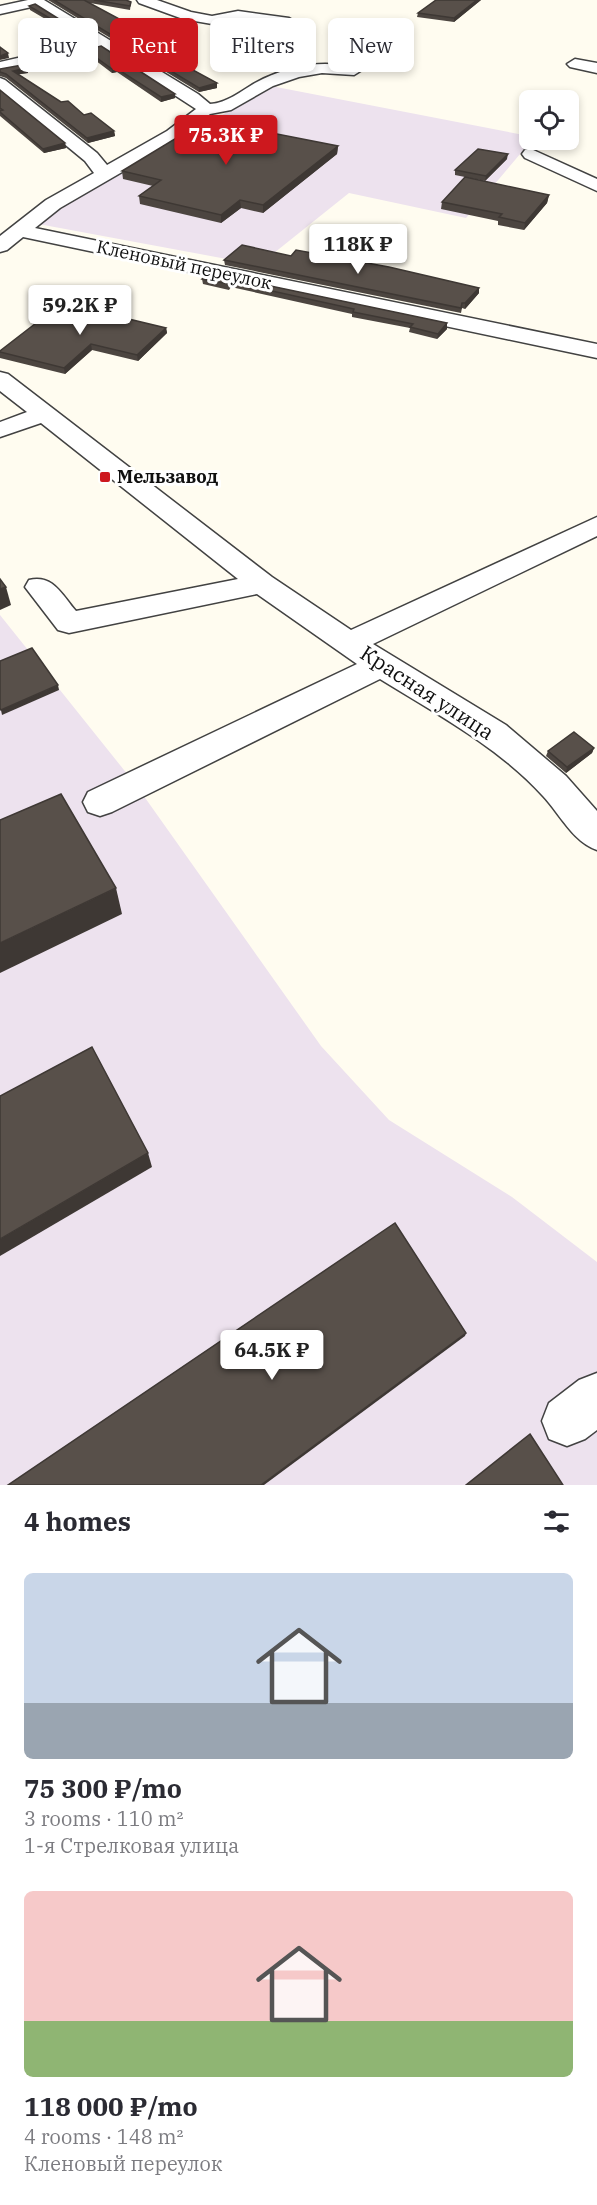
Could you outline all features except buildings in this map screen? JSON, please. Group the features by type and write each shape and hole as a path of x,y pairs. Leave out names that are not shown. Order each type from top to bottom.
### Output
{"street":[{"path":"144,0 188,16 210,20"},
{"path":"0,10 36,1 192,97 206,109 218,110 232,105 277,79 323,67 328,68"},
{"path":"222,18 238,15 260,18"},
{"path":"0,67 104,43"},
{"path":"575,64 597,68"},
{"path":"266,72 277,79"},
{"path":"0,83 91,157 104,173"},
{"path":"0,246 53,204 173,135 206,109"},
{"path":"531,154 597,186"},
{"name":"Кленовый переулок","path":"18,231 597,351"},
{"path":"0,379 262,584 349,643"},
{"path":"0,430 44,414"},
{"name":"Красная улица","path":"349,643 597,525"},
{"path":"39,587 69,623 262,584"},
{"name":"Красная улица","path":"349,643 494,734 554,785 582,800 597,836"},
{"path":"100,802 381,665"}],"shaded area":[{"path":"271,86 519,134 519,150 524,150 466,218 349,193 259,265 33,223 147,154 163,150"},
{"path":"0,615 136,785 321,1046 389,1120 512,1197 597,1262 597,1485 0,1485"}],"place":[{"name":"Мельзавод","path":"105,477"}]}
